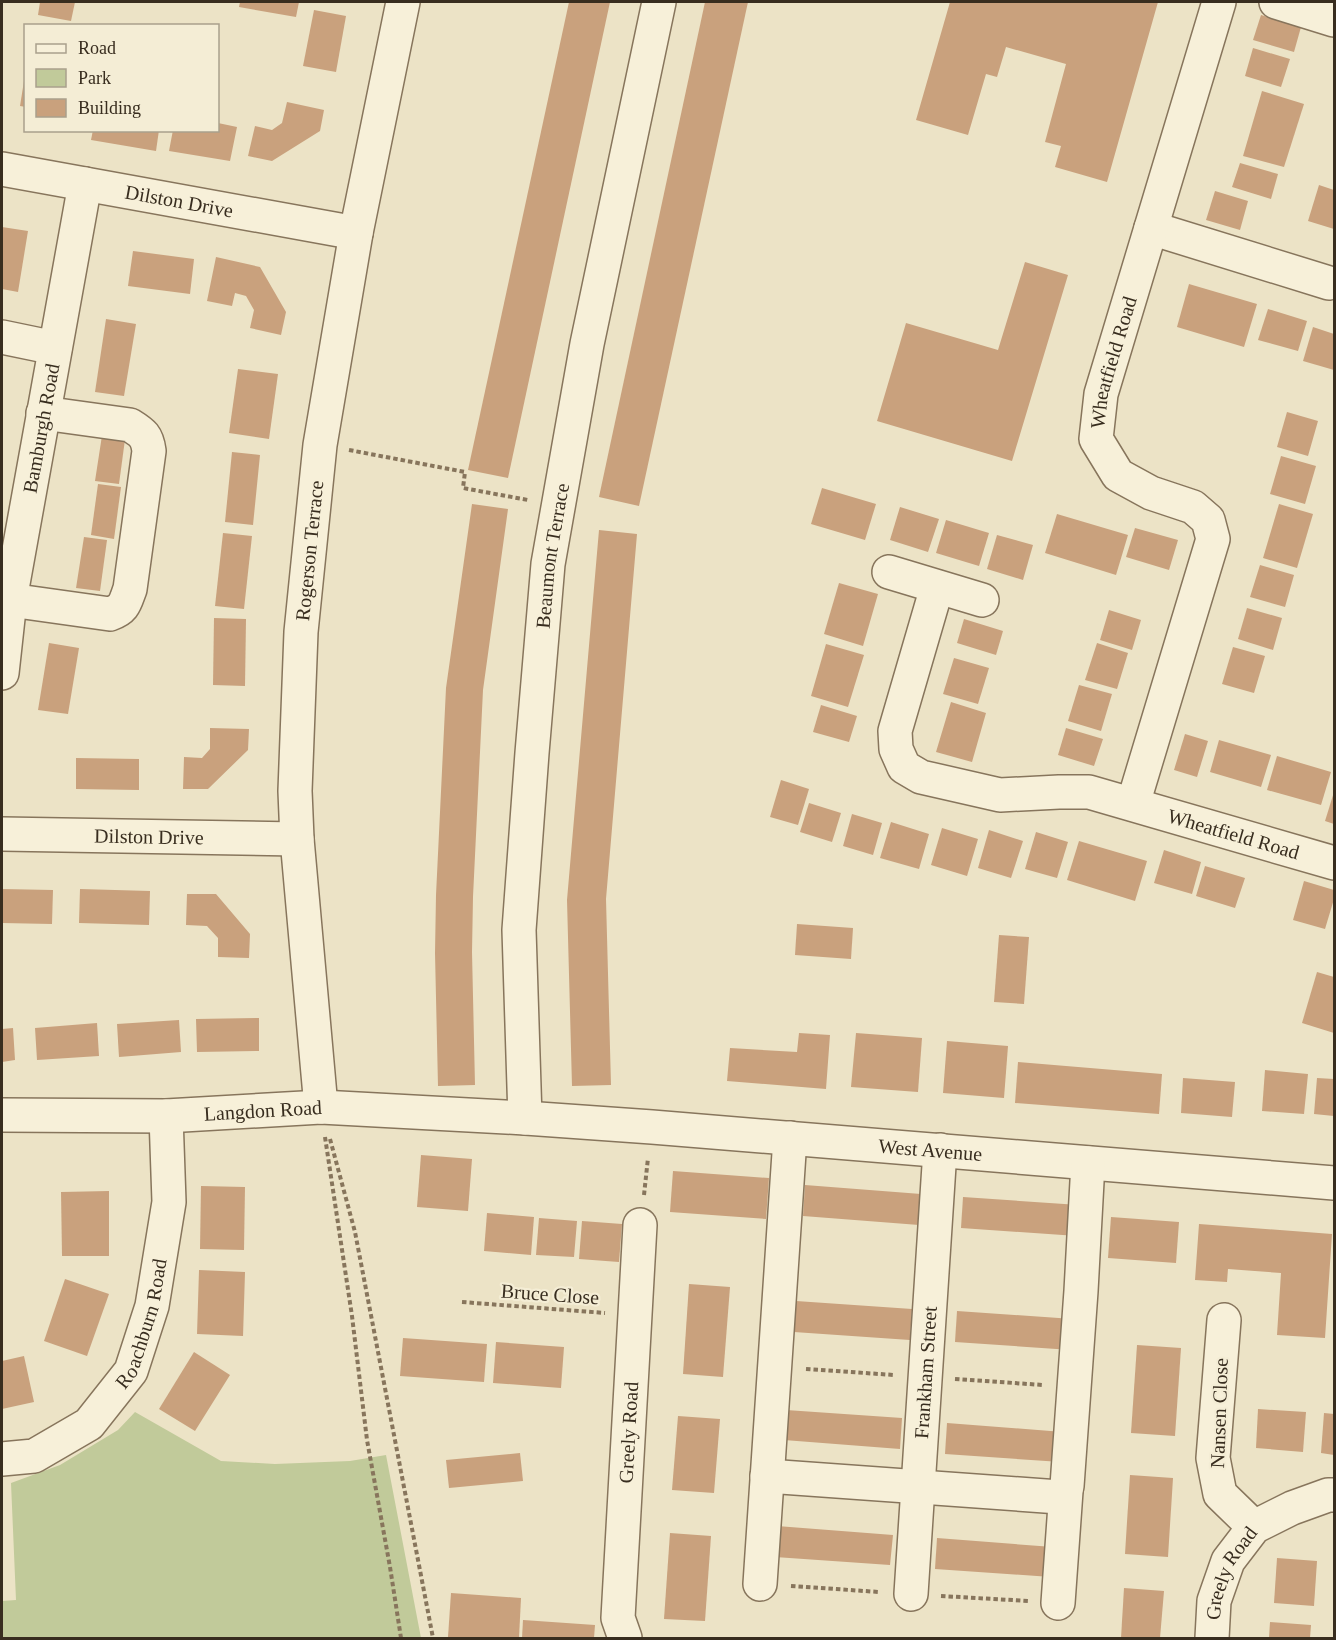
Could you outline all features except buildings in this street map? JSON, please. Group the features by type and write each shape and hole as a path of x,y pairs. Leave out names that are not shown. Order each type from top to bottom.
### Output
{"street":[{"name":"Rogerson Terrace","path":"321,1107 297,839 295,791 301,632 320,445 356,233 403,2"},
{"name":"Beaumont Terrace","path":"525,1118 519,930 548,564 587,344 659,2"},
{"name":"Wheatfield Road","path":"1133,804 1213,538 1208,520 1193,507 1151,493 1118,475 1096,439 1101,394 1219,2"},
{"path":"1276,2 1335,20"},
{"name":"Dilston Drive","path":"2,169 356,233"},
{"name":"Bamburgh Road","path":"2,673 10,600 85,184"},
{"path":"1151,228 1329,282"},
{"path":"2,337 55,348"},
{"path":"10,600 110,614 119,611 130,589 149,451 147,439 130,425 43,414"},
{"path":"888,572 982,600"},
{"name":"Wheatfield Road","path":"937,587 895,731 896,749 904,767 921,777 1000,795 1089,792 1335,863"},
{"name":"Dilston Drive","path":"2,834 297,839"},
{"name":"Langdon Road","path":"2,1115 166,1116 321,1107 525,1118"},
{"name":"Roachburn Road","path":"2,1459 34,1456 89,1424 131,1371 152,1305 169,1202 166,1116"},
{"name":"West Avenue","path":"525,1118 1335,1183"},
{"path":"760,1584 790,1138"},
{"name":"Frankham Street","path":"910,1594 940,1150"},
{"path":"1058,1603 1088,1162"},
{"name":"Greely Road","path":"625,1638 618,1618 640,1225"},
{"name":"Nansen Close","path":"1224,1320 1214,1458 1220,1494 1254,1527"},
{"path":"767,1476 1059,1497 1063,1496 1066,1491"},
{"name":"Greely Road","path":"1212,1638 1214,1601 1228,1561 1254,1527 1292,1508 1328,1495 1335,1495"}],"path":[{"path":"320,445 465,472 463,488 558,505"},
{"path":"321,1107 352,1316 367,1440 401,1638"},
{"path":"321,1107 354,1232 434,1638"},
{"path":"640,1225 652,1127"},
{"name":"Bruce Close","path":"462,1302 635,1315"}],"green space":[{"path":"135,1412 221,1461 275,1464 350,1461 386,1455 421,1638 2,1638 2,1601 16,1600 11,1483 60,1465 118,1430"}]}
